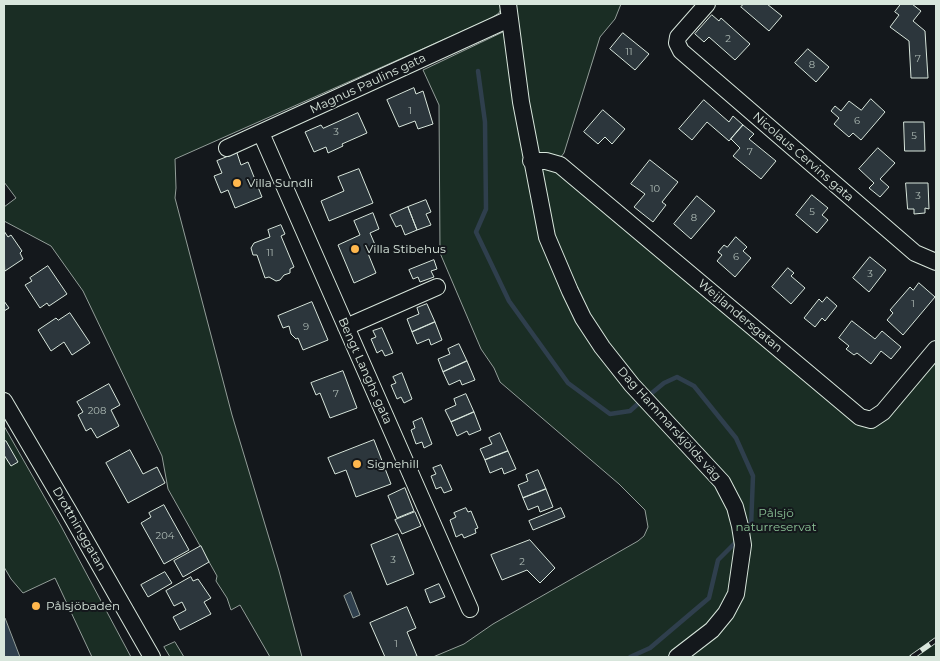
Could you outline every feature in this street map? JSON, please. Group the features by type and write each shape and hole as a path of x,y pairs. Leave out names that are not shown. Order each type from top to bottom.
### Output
{"street":[{"name":"Nicolaus Cervins gata","path":"707,4 678,37 677,43 681,51 915,253 936,262"},
{"name":"Magnus Paulins gata","path":"227,148 509,11"},
{"name":"Dag Hammarskjölds väg","path":"509,11 521,102 547,237 570,291 583,318 602,347 632,385 722,482 735,507 740,526 743,545 736,594 726,613 712,630 677,657"},
{"name":"Bengt Langhs gata","path":"261,133 470,608"},
{"name":"Weijlandersgatan","path":"531,161 546,161 560,165 860,417 871,420 883,412 936,349"},
{"path":"346,327 437,288"},
{"name":"Drottninggatan","path":"4,402 152,657"}],"green space":[{"path":"4,4 503,4 499,13 490,19 175,159 175,198 232,415 279,571 302,657 270,657 240,605 231,610 227,598 216,581 217,576 168,489 162,456 83,291 51,246 4,221 4,207 16,198 4,182"},
{"name":"Pålsjö naturreservat","path":"512,4 621,4 615,19 600,37 564,153 560,158 858,423 870,428 881,423 936,358 936,657 433,657 464,644 493,624 638,541 644,536 648,527 645,510 619,484 500,382 494,368 481,349 440,253 439,105 423,70 505,31"},
{"path":"4,426 61,526 131,657 92,657 55,578 23,593 4,567"},
{"path":"175,642 184,657 170,657 164,647"}],"water":[{"path":"351,592 360,615 353,618 344,596"},
{"path":"5,618 20,657 4,657"}],"building":[{"path":"744,4 767,4 782,16 769,31 741,7"},
{"path":"901,4 912,4 921,11 913,21 925,31 928,78 911,78 909,41 890,27 899,15 895,12"},
{"path":"712,15 719,21 721,18 750,44 735,60 709,37 704,42 695,34"},
{"path":"623,33 649,54 635,70 610,49"},
{"path":"808,49 829,67 816,82 795,63"},
{"path":"414,88 416,94 423,91 433,124 418,129 415,121 399,127 387,100"},
{"path":"871,99 885,112 861,140 853,133 849,137 834,124 839,118 831,111 835,106 841,111 849,101 861,110"},
{"path":"704,100 729,122 733,116 743,125 729,141 707,122 692,140 679,129"},
{"path":"603,110 625,129 612,144 605,137 598,144 584,132"},
{"path":"358,113 367,133 342,144 343,146 328,153 326,147 314,152 305,132 321,125 323,128"},
{"path":"904,122 924,122 925,151 905,151"},
{"path":"743,125 754,134 749,139 776,161 761,179 733,156 740,148 731,139"},
{"path":"878,148 895,163 880,179 889,187 880,197 869,188 874,183 859,169"},
{"name":"Villa Sundli","path":"237,153 241,165 248,162 262,197 235,208 228,190 221,193 214,176 222,173 217,161"},
{"path":"650,160 678,182 662,202 666,205 653,222 634,207 645,194 631,184"},
{"path":"359,169 373,203 329,221 321,201 344,191 338,177"},
{"path":"906,183 928,183 929,209 925,208 925,213 914,214 914,209 908,209"},
{"path":"812,195 828,208 822,215 828,220 817,233 796,215"},
{"path":"697,196 715,211 691,239 674,224"},
{"path":"426,200 431,212 426,214 431,225 417,230 408,207"},
{"path":"408,207 417,230 405,235 401,225 396,227 390,215"},
{"name":"Villa Stibehus","path":"373,213 379,229 370,233 376,247 367,251 376,273 354,283 338,245 360,235 354,221"},
{"path":"281,225 285,234 281,236 294,267 290,269 290,273 276,281 269,277 265,278 257,255 253,255 251,248 254,243 270,237 268,230"},
{"path":"4,231 8,237 11,235 22,251 20,253 23,259 5,271"},
{"path":"736,237 747,247 743,251 751,258 735,277 717,261 722,255 718,252 724,245 727,247"},
{"path":"870,257 886,270 869,292 853,278"},
{"path":"434,260 437,269 431,271 434,277 420,282 418,277 413,279 409,270"},
{"path":"48,266 67,294 49,306 47,303 40,308 25,285 32,281 30,278"},
{"path":"788,268 794,273 791,276 805,288 791,304 772,287"},
{"path":"919,283 935,297 903,335 887,320 893,313 890,310 910,287 913,290"},
{"path":"827,297 837,306 825,321 822,318 815,327 804,318 819,299 822,302"},
{"path":"4,301 9,308 4,311"},
{"path":"312,302 328,340 303,350 298,338 296,339 291,334 289,326 283,328 278,316"},
{"path":"427,304 435,322 412,332 407,319 419,314 417,308"},
{"path":"70,313 90,343 72,355 64,342 51,351 38,330 56,318 58,320"},
{"path":"852,321 875,339 882,331 901,347 891,359 881,351 871,364 857,353 854,355 846,349 849,346 839,338"},
{"path":"435,322 442,340 431,345 429,339 417,344 412,332"},
{"path":"382,328 393,353 385,356 382,350 377,353 371,339 376,337 373,331"},
{"path":"459,344 467,361 443,372 438,359 450,354 448,349"},
{"path":"467,361 475,380 462,385 460,380 449,385 443,372"},
{"path":"343,371 357,408 330,418 320,393 316,395 311,383"},
{"path":"402,373 412,399 404,403 401,397 397,399 391,385 396,383 393,377"},
{"path":"109,384 120,405 111,410 119,426 97,438 91,428 86,431 78,415 83,412 77,402"},
{"path":"466,394 474,412 451,422 445,410 456,405 454,399"},
{"path":"474,412 481,430 469,435 467,431 457,436 451,422"},
{"path":"422,418 432,444 424,448 422,442 416,444 411,430 415,428 413,422"},
{"path":"500,433 508,451 485,460 480,449 492,444 489,438"},
{"name":"Signehill","path":"374,440 391,484 356,497 346,470 335,474 328,458"},
{"path":"6,441 18,462 11,466 4,455 4,442"},
{"path":"130,450 143,474 157,467 165,483 128,503 106,463"},
{"path":"508,451 516,469 504,474 502,468 490,473 485,460"},
{"path":"441,465 452,490 444,493 441,487 436,489 431,476 436,474 433,468"},
{"path":"538,470 546,489 523,498 518,485 528,481 526,475"},
{"path":"405,488 414,511 397,518 388,496"},
{"path":"546,489 553,507 540,512 538,506 528,510 523,498"},
{"path":"164,505 189,550 164,564 141,523 151,517 149,513"},
{"path":"466,508 468,512 471,511 478,528 475,529 476,533 464,538 462,534 456,537 450,520 456,517 454,513"},
{"path":"561,508 565,517 533,530 529,521"},
{"path":"415,512 421,526 402,534 395,520"},
{"path":"398,534 414,574 387,585 371,545"},
{"path":"530,540 555,568 540,583 527,570 502,580 491,555"},
{"path":"201,546 209,562 183,577 174,561"},
{"path":"165,572 172,583 148,597 141,585"},
{"path":"191,577 193,581 198,579 211,598 204,602 211,614 180,630 173,617 186,610 182,602 174,606 166,591"},
{"path":"439,584 445,597 430,603 425,590"},
{"path":"407,607 416,628 407,632 417,656 385,657 370,623"}],"waterway":[{"path":"478,71 485,122 486,209 476,232 509,301 568,383 610,414 630,411 641,401"},
{"path":"647,397 664,383 677,377 694,386 736,438 753,476 751,527 746,532"},
{"path":"630,657 650,648 709,598 718,560 737,541"}],"railway":[{"path":"912,657 936,640"}],"place":[{"name":"Villa Sundli","path":"237,183"},
{"name":"Villa Stibehus","path":"355,249"},
{"name":"Signehill","path":"357,464"},
{"name":"Pålsjöbaden","path":"36,606"}]}
